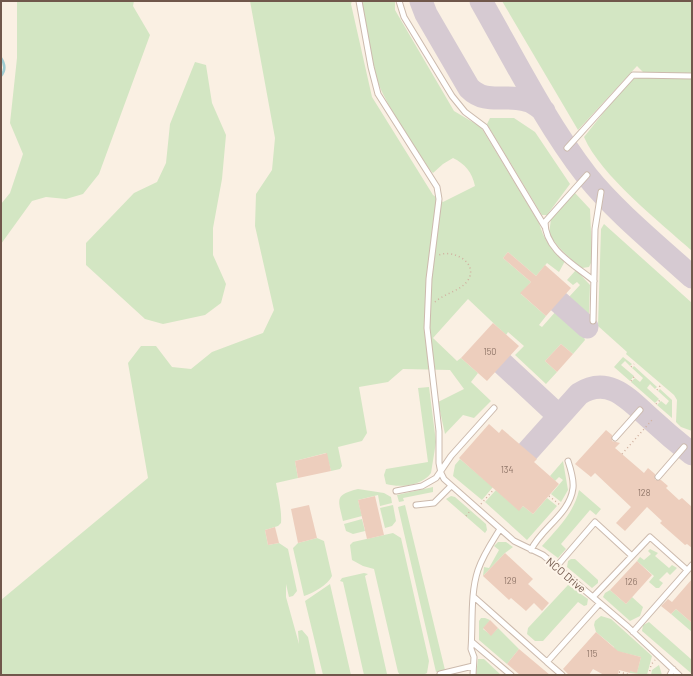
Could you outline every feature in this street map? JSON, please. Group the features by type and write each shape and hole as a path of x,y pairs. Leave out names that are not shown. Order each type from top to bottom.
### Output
{"lane":[{"path":"359,1 371,67 378,94 437,187 438,212 431,263 427,315 430,359 439,431 441,473"},
{"path":"399,1 404,17 452,96 465,112 485,127 545,227"},
{"path":"567,148 633,75 692,76"},
{"path":"587,175 545,222 545,232 549,241 556,249 594,281"},
{"path":"593,321 596,229 601,192"},
{"path":"396,491 430,482 441,473 451,456 494,408"},
{"path":"615,438 640,410"},
{"path":"658,477 684,447"},
{"path":"531,550 538,538 564,509 573,488 568,461"},
{"name":"NCO Drive","path":"441,473 450,484 514,541 543,555 557,566 633,632 679,675"},
{"path":"416,505 434,502 450,484"},
{"path":"557,566 595,522 632,556"},
{"path":"472,675 474,597 478,570 487,549 500,529"},
{"path":"593,597 650,537 687,570"},
{"path":"633,632 692,565"},
{"path":"474,597 562,675"},
{"path":"547,662 600,603"},
{"path":"472,642 511,675"},
{"path":"440,674 473,666"},
{"path":"670,675 673,669"}],"path":[{"path":"427,315 436,301 464,284 469,278 470,272 468,264 461,257 453,253 441,254 431,263"},
{"path":"631,367 634,364"},
{"path":"631,381 634,377"},
{"path":"657,390 660,386"},
{"path":"656,404 660,400"},
{"path":"622,454 652,420"},
{"path":"478,509 494,489"},
{"path":"549,496 564,509"},
{"path":"619,672 631,675"}],"green space":[{"path":"17,1 134,1 133,6 150,35 99,174 83,194 66,199 46,197 32,201 1,244 1,204 10,193 23,154 10,123 17,58"},
{"path":"250,1 352,1 351,4 372,97 433,195 443,202 475,186 470,173 461,163 453,158 433,173 430,170 388,104 375,74 366,35 362,1 395,1 395,10 454,111 481,127 539,223 546,240 555,252 565,261 559,272 547,263 536,276 508,252 503,258 531,282 521,294 546,316 539,325 542,327 557,310 582,332 585,340 573,354 561,344 545,361 557,372 546,384 515,355 524,346 508,332 506,335 468,299 433,338 457,361 461,358 478,373 471,382 491,401 474,418 463,415 445,434 438,402 464,389 450,370 403,369 388,382 359,387 367,433 362,441 338,447 342,466 340,469 331,471 326,453 295,461 298,478 276,483 281,523 278,526 265,530 268,545 279,543 288,549 297,591 293,596 289,597 286,584 286,597 299,644 298,631 302,630 308,637 316,675 1,675 1,600 148,478 128,363 141,346 156,346 172,367 191,369 212,352 263,333 274,310 255,226 256,194 272,170 275,138"},
{"path":"502,1 692,1 692,75 643,72 637,66 578,130"},
{"path":"195,62 206,65 212,103 226,135 222,179 213,228 213,255 226,284 221,303 205,315 163,324 145,319 86,265 86,243 134,193 157,182 166,163 170,124"},
{"path":"644,77 692,79 692,251 617,183 592,152 584,137 624,87 633,79"},
{"path":"490,118 514,118 535,132 570,184 547,215 542,215 540,212 487,124"},
{"path":"575,193 590,209 592,256 589,267 582,268 556,244 549,234 551,219"},
{"path":"604,224 692,303 692,431 681,427 676,422 677,400 674,395 626,354 627,352 598,326 601,229"},
{"path":"576,270 590,285 588,316 568,298 580,285 577,282 573,285 567,280"},
{"path":"623,357 632,364 630,366 625,361 621,365 634,376 630,381 614,367"},
{"path":"634,366 657,387 655,389 650,384 647,388 659,399 655,403 631,382 635,378 640,382 643,378 632,368"},
{"path":"429,387 436,442 431,473 422,481 410,485 398,486 386,484 384,475 386,469 428,462 418,388"},
{"path":"660,389 672,400 672,418 657,405 661,401 666,405 669,401 658,391"},
{"path":"460,459 493,487 482,500 453,476 455,465"},
{"path":"563,461 568,490 561,502 551,494 563,480 559,477 555,481 550,476"},
{"path":"433,487 433,492 403,498 404,501 399,502 397,495"},
{"path":"358,489 384,493 391,497 392,503 380,506 378,495 358,500 362,516 343,521 339,503 341,496 345,493"},
{"path":"496,490 519,510 523,506 533,514 547,498 557,506 527,540 485,502"},
{"path":"579,490 601,509 596,515 590,510 561,544 566,549 558,558 542,546 569,513 577,498"},
{"path":"451,496 455,497 486,524 487,530 485,533 446,499"},
{"path":"393,505 396,521 392,526 385,528 380,508"},
{"path":"405,505 445,670 436,672 398,507"},
{"path":"362,519 365,531 353,534 346,531 344,524"},
{"path":"393,533 401,538 429,661 427,673 423,675 400,675 398,672 374,569 363,566 352,560 350,545 353,542"},
{"path":"317,538 324,541 332,576 316,591 304,596 293,548 298,543"},
{"path":"498,542 506,542 513,547 505,553 483,576 484,567 489,568 499,550 494,546"},
{"path":"650,549 658,553 655,556 669,568 672,565 677,568 670,575 667,572 659,580 663,583 659,588 656,588 649,582 654,576 637,561 640,557 644,560 651,554 648,551"},
{"path":"575,559 598,580 598,583 592,588 567,567 568,561"},
{"path":"364,573 368,574 365,576 387,674 391,675 364,675 343,582 340,581 342,578"},
{"path":"330,584 351,675 323,675 305,601"},
{"path":"568,585 588,599 587,605 584,606 578,602 543,641 535,641 527,634 528,628"},
{"path":"610,590 626,604 632,597 643,607 640,616 630,621 603,597 605,593"},
{"path":"676,609 692,623 692,632 671,614"},
{"path":"601,616 611,619 652,656 647,675 630,673 630,671 637,672 641,657 620,652 617,665 614,647 596,632 594,625 595,621"},
{"path":"481,618 490,620 483,629 491,635 498,628 519,649 507,664 479,640 479,621"},
{"path":"649,622 692,660 692,674 642,631 643,625"},
{"path":"478,659 484,659 501,675 476,675"},
{"path":"659,665 662,675 651,675 652,670"}],"building":[{"path":"508,252 536,276 545,265 571,288 546,316 520,293 531,282 503,258"},
{"path":"493,323 519,346 487,381 461,358"},
{"path":"561,344 573,354 557,372 545,361"},
{"path":"489,424 499,433 502,429 537,459 534,462 559,484 533,514 523,506 519,511 459,458"},
{"path":"606,430 612,435 612,441 620,443 615,448 644,473 648,468 655,474 655,480 661,480 668,486 666,488 679,500 682,498 692,507 692,548 687,544 685,545 660,523 662,521 647,507 625,531 616,523 631,507 595,473 591,477 575,464"},
{"path":"327,453 331,471 298,478 295,461"},
{"path":"375,496 384,535 367,539 358,500"},
{"path":"309,505 317,538 298,543 291,509"},
{"path":"275,527 279,543 268,545 265,530"},
{"path":"505,553 533,579 528,584 549,603 542,611 534,603 526,611 511,598 509,600 483,576"},
{"path":"637,561 652,575 626,604 610,590"},
{"path":"692,579 692,623 676,609 671,614 661,606 668,599 672,602"},
{"path":"490,620 498,628 491,636 483,628"},
{"path":"596,632 618,651 641,657 637,673 619,670 618,675 604,675 593,669 589,675 569,675 563,669"},
{"path":"519,649 550,675 520,675 507,664"}],"waterway":[{"path":"1,58 4,67 4,72 1,76"}],"taxiway":[{"path":"421,1 426,14 469,88 475,93 489,98 517,98 530,101 544,111"},
{"path":"481,1 544,113 587,176 610,202 692,277"},
{"path":"559,302 587,327"},
{"path":"503,364 559,416"},
{"path":"528,451 579,394 590,389 601,387 610,389 628,399 692,454"}]}
